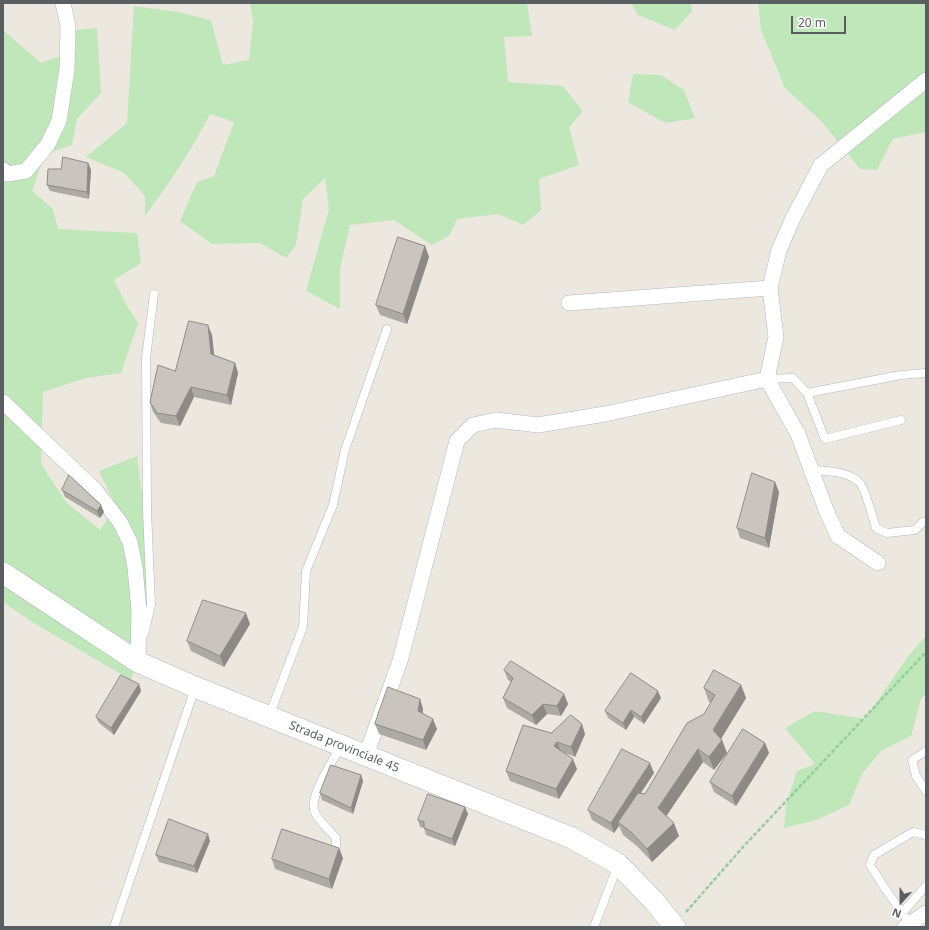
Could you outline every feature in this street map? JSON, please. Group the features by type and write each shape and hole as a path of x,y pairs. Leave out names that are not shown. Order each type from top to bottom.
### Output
{"main road":[{"name":"Strada provinciale 45","path":"3,573 138,662 195,687 572,838 618,864 653,900 675,926"}],"street":[{"path":"3,170 7,174 26,171 48,144 59,120 67,69 68,26 63,3"},
{"path":"878,563 838,536 826,510 798,434 767,379 776,337 770,288 779,250 793,218 821,165 926,80"},
{"path":"569,303 770,288"},
{"path":"366,756 400,660 457,441 473,425 496,420 538,425 597,415 767,379"},
{"path":"3,402 96,491 120,522 130,542 136,567 139,612 138,662"},
{"path":"906,921 926,913"}],"lane":[{"path":"138,662 151,605 147,510 146,358 154,294"},
{"path":"269,716 303,627 306,571 333,505 345,450 387,329"},
{"path":"807,393 901,375 926,373"},
{"path":"767,379 793,378 807,393 825,439 901,420"},
{"path":"811,470 840,472 860,482 876,528 887,533 915,530 923,522"},
{"path":"114,927 195,687"},
{"path":"336,853 336,838 314,810 315,797 341,746"},
{"path":"926,751 912,760 916,776 926,791"},
{"path":"926,836 913,832 874,855 870,864 906,921 926,886"},
{"path":"594,927 618,864"}],"path":[{"path":"675,926 742,848 926,652"}],"green space":[{"path":"250,3 527,3 532,36 504,37 508,82 563,86 583,111 569,127 579,165 539,179 541,210 523,225 498,214 457,219 449,236 432,245 394,220 350,225 340,269 340,309 306,291 329,209 325,178 303,199 296,245 286,258 260,243 212,244 180,221 197,182 214,176 234,122 210,114 180,166 145,216 145,196 124,173 86,157 127,123 134,6 178,12 211,20 223,65 249,60 253,21"},
{"path":"631,3 691,3 692,11 675,30 638,15"},
{"path":"758,3 926,3 926,132 893,139 877,170 860,169 822,122 785,88 761,30"},
{"path":"97,28 101,93 77,119 72,145 45,154 32,191 53,209 58,229 137,233 141,263 114,280 127,306 138,323 121,373 86,378 43,392 41,464 66,502 100,530 116,506 99,471 137,456 151,564 146,642 131,680 32,622 3,602 3,30 41,63 76,50 76,30"},
{"path":"633,74 661,75 684,90 695,118 665,123 628,102"},
{"path":"926,636 926,694 921,699 911,736 881,751 862,774 849,805 816,820 784,828 786,804 797,771 815,764 785,728 815,711 865,719 909,655"}],"building":[{"path":"63,157 88,163 87,192 47,185 48,169 61,169"},
{"path":"398,237 425,246 403,314 376,305"},
{"path":"189,321 208,325 211,354 235,363 227,395 191,387 176,416 157,413 150,402 158,365 175,371"},
{"path":"752,473 775,482 765,538 737,528"},
{"path":"69,475 101,505 97,511 62,490"},
{"path":"203,600 246,613 220,656 187,641"},
{"path":"511,661 564,694 557,706 543,704 532,715 503,698 513,678 504,670"},
{"path":"714,670 741,685 713,730 722,740 709,757 698,749 658,808 674,823 647,849 632,833 618,822 638,793 645,794 687,723 704,714 715,695 704,688"},
{"path":"631,673 658,691 641,717 631,710 623,723 605,711"},
{"path":"121,675 139,684 111,728 96,717"},
{"path":"388,687 420,699 418,711 433,719 423,740 375,724"},
{"path":"571,715 582,724 571,747 557,742 554,746 573,759 556,789 506,771 523,725 551,733"},
{"path":"743,729 765,743 732,796 710,782"},
{"path":"622,749 650,763 611,823 588,810"},
{"path":"331,765 361,775 351,808 320,793"},
{"path":"428,794 465,807 452,839 424,828 424,822 418,820"},
{"path":"169,819 208,834 194,866 156,855"},
{"path":"282,829 339,848 329,879 272,859"}]}
